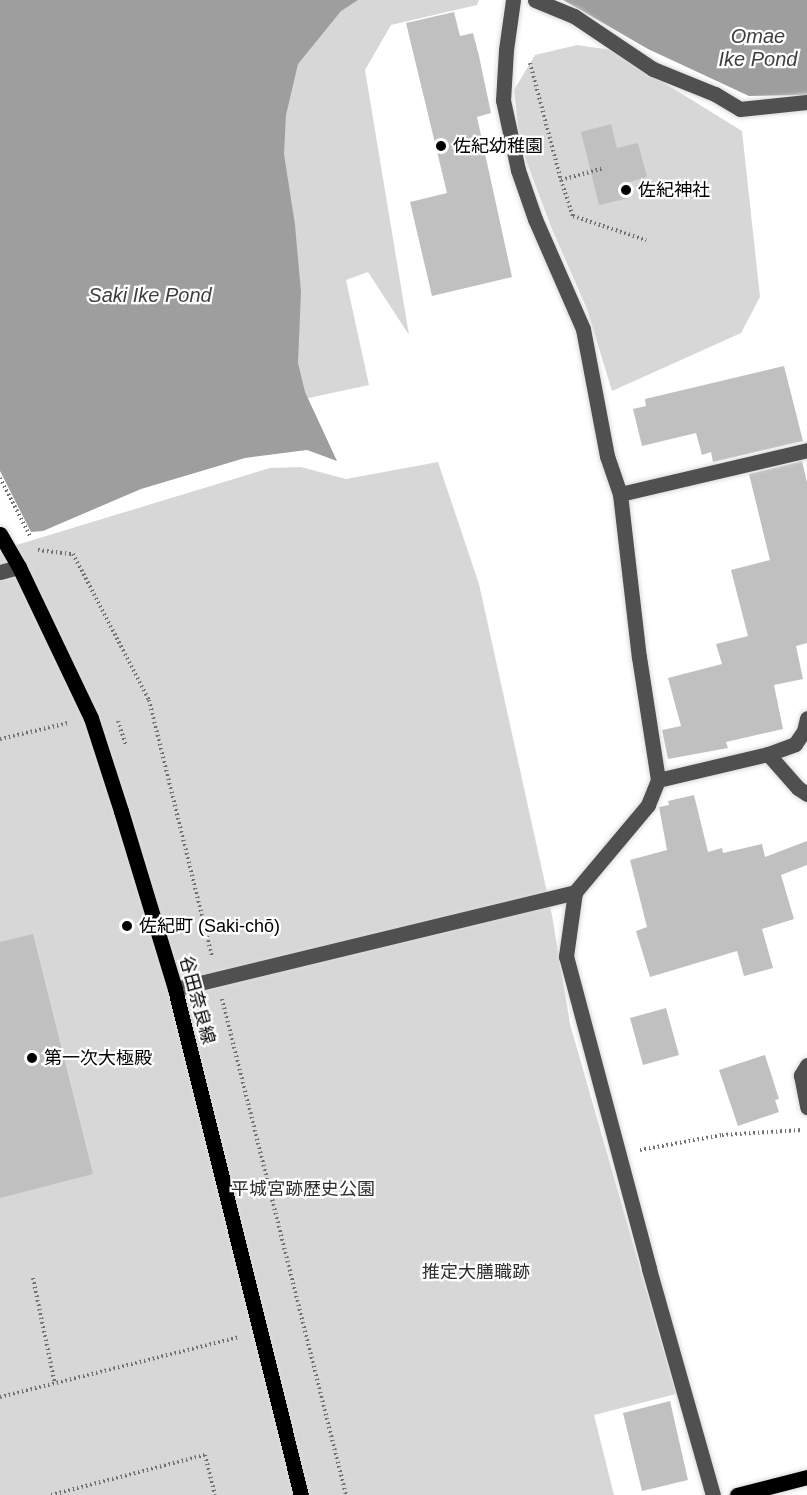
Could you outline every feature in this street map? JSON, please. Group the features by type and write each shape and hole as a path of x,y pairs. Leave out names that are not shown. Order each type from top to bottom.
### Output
{"main road":[{"name":"谷田奈良線","path":"0,534 20,567 91,718 175,989 301,1495"},
{"path":"737,1495 807,1477"}],"street":[{"path":"713,1495 683,1393 566,956 575,892 648,805 658,780 639,657 620,494 608,456 583,329 535,219 518,170 503,100 513,4 535,0 574,16 652,69 715,94 740,109 807,102"},
{"path":"620,494 807,450"},
{"path":"0,572 20,567"},
{"path":"658,780 768,754 795,744 804,731 807,718"},
{"path":"768,754 798,788 807,794"},
{"path":"175,989 575,892"},
{"path":"807,1065 801,1075 807,1107"}],"path":[{"path":"508,37 530,62 561,180 573,216 646,240"},
{"path":"561,180 604,168"},
{"path":"0,739 68,723"},
{"path":"618,1153 722,1136 807,1129"},
{"path":"33,1278 55,1384"},
{"path":"0,1397 260,1331"},
{"path":"51,1495 205,1455 215,1495"}],"green space":[{"path":"352,0 479,0 477,5 391,25 365,70 409,335 368,272 346,280 369,385 267,407 243,71"},
{"path":"577,45 611,50 742,131 760,297 741,333 612,391 587,309 551,227 520,144 514,90 535,55"},
{"name":"平城宮跡歴史公園","path":"438,462 479,584 552,915 570,1024 676,1394 594,1415 614,1495 0,1495 0,550 270,468 301,467 346,479"}],"water":[{"name":"Saki Ike Pond","path":"0,0 358,0 341,11 298,64 286,115 284,154 295,225 301,292 298,363 305,392 337,461 307,450 245,458 141,489 43,531 31,532 0,471"},
{"name":"Omae Ike Pond","path":"563,0 807,0 807,95 749,96 648,49"}],"building":[{"path":"454,12 460,36 473,33 479,56 491,113 477,117 512,277 432,296 410,202 447,193 406,23"},
{"path":"611,124 617,148 638,143 647,177 626,183 629,198 599,205 581,132"},
{"path":"784,366 803,441 713,462 711,452 702,455 696,433 642,446 633,409 646,406 645,399"},
{"path":"802,461 807,482 807,643 796,646 803,679 774,685 783,729 726,742 728,748 668,759 662,730 681,726 668,678 722,664 716,644 748,636 731,570 770,560 749,474"},
{"path":"694,795 708,852 722,848 723,853 762,844 765,857 807,841 807,865 781,875 794,919 762,929 773,968 744,976 737,951 650,977 636,931 647,927 630,860 667,850 659,807 669,805 668,801"},
{"name":"第一次大極殿","path":"33,934 93,1174 0,1198 0,942"},
{"path":"666,1008 679,1055 643,1065 630,1018"},
{"path":"765,1055 779,1099 775,1100 779,1112 738,1126 719,1070"},
{"path":"670,1401 688,1480 642,1491 623,1413"}],"place":[{"name":"佐紀幼稚園","path":"441,146"},
{"name":"佐紀神社","path":"626,190"},
{"name":"佐紀町 (Saki-chō)","path":"127,926"},
{"name":"第一次大極殿","path":"32,1058"}],"park label":[{"name":"推定大膳職跡","path":"476,1272"}]}
